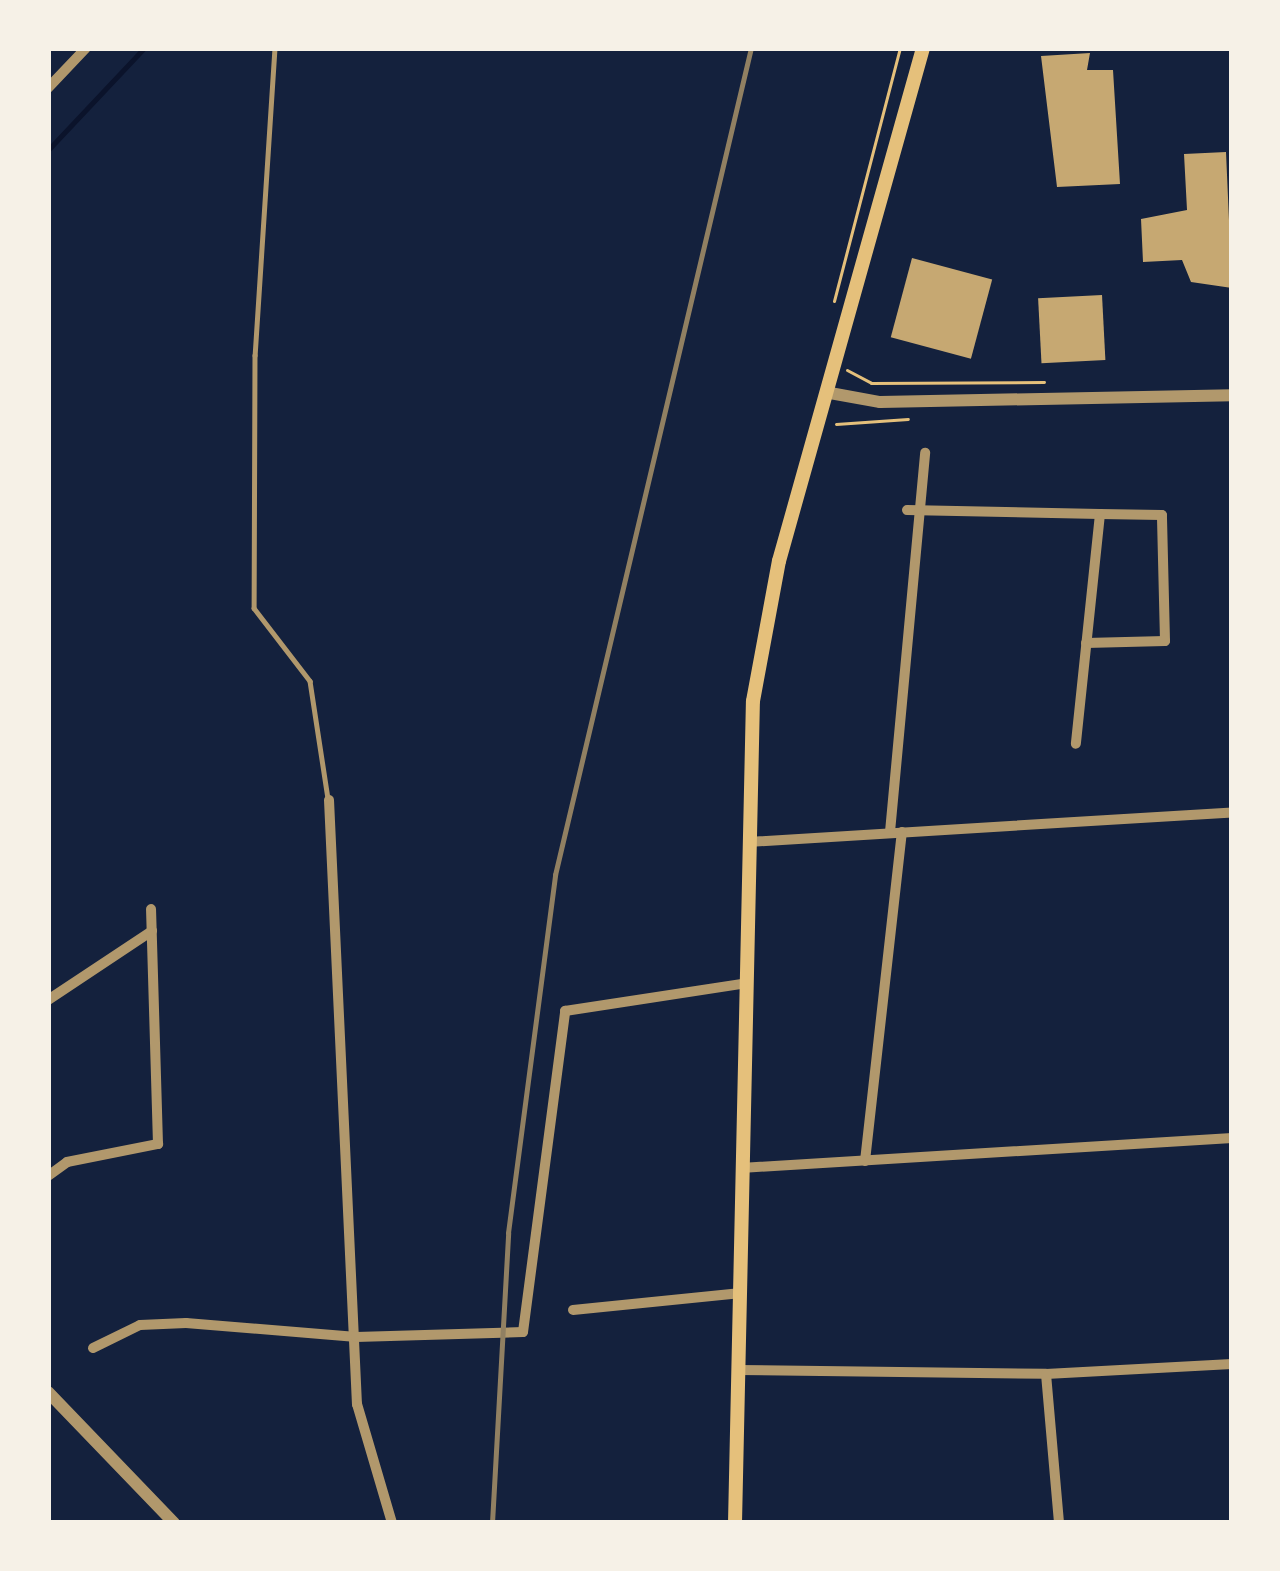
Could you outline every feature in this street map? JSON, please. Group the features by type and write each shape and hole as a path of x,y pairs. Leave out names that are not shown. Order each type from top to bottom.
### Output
{"main road":[{"path":"735,1523 742,984 761,645 923,48"}],"street":[{"path":"48,88 86,48"},
{"path":"830,393 880,402 1232,395"},
{"path":"865,1162 896,832 913,510 925,453"},
{"path":"913,510 1162,515 1165,641 1086,643"},
{"path":"1076,744 1100,514"},
{"path":"328,800 357,1404 392,1523"},
{"path":"748,842 1232,812"},
{"path":"48,1176 67,1162 158,1144 151,909"},
{"path":"48,1000 152,931"},
{"path":"93,1348 176,1323 356,1337 518,1335 562,1016 582,1004 742,984"},
{"path":"741,1168 1232,1138"},
{"path":"573,1310 741,1293"},
{"path":"738,1370 1046,1374 1232,1364"},
{"path":"1046,1374 1060,1523"},
{"path":"50,1398 174,1523"}],"lane":[{"path":"275,48 255,355 254,608 310,681 328,800"}],"path":[{"path":"832,314 900,48"},
{"path":"855,373 871,383 1048,382"},
{"path":"820,418 908,418"}],"building":[{"path":"1090,53 1087,70 1113,70 1120,184 1057,187 1041,56"},
{"path":"1226,152 1232,288 1191,282 1182,260 1143,262 1141,219 1187,210 1184,154"},
{"path":"912,258 992,279 971,359 891,337"},
{"path":"1102,295 1105,360 1041,363 1038,298"}],"waterway":[{"path":"48,150 144,48"}],"railway":[{"path":"492,1523 508,1233 555,875 751,48"}]}
